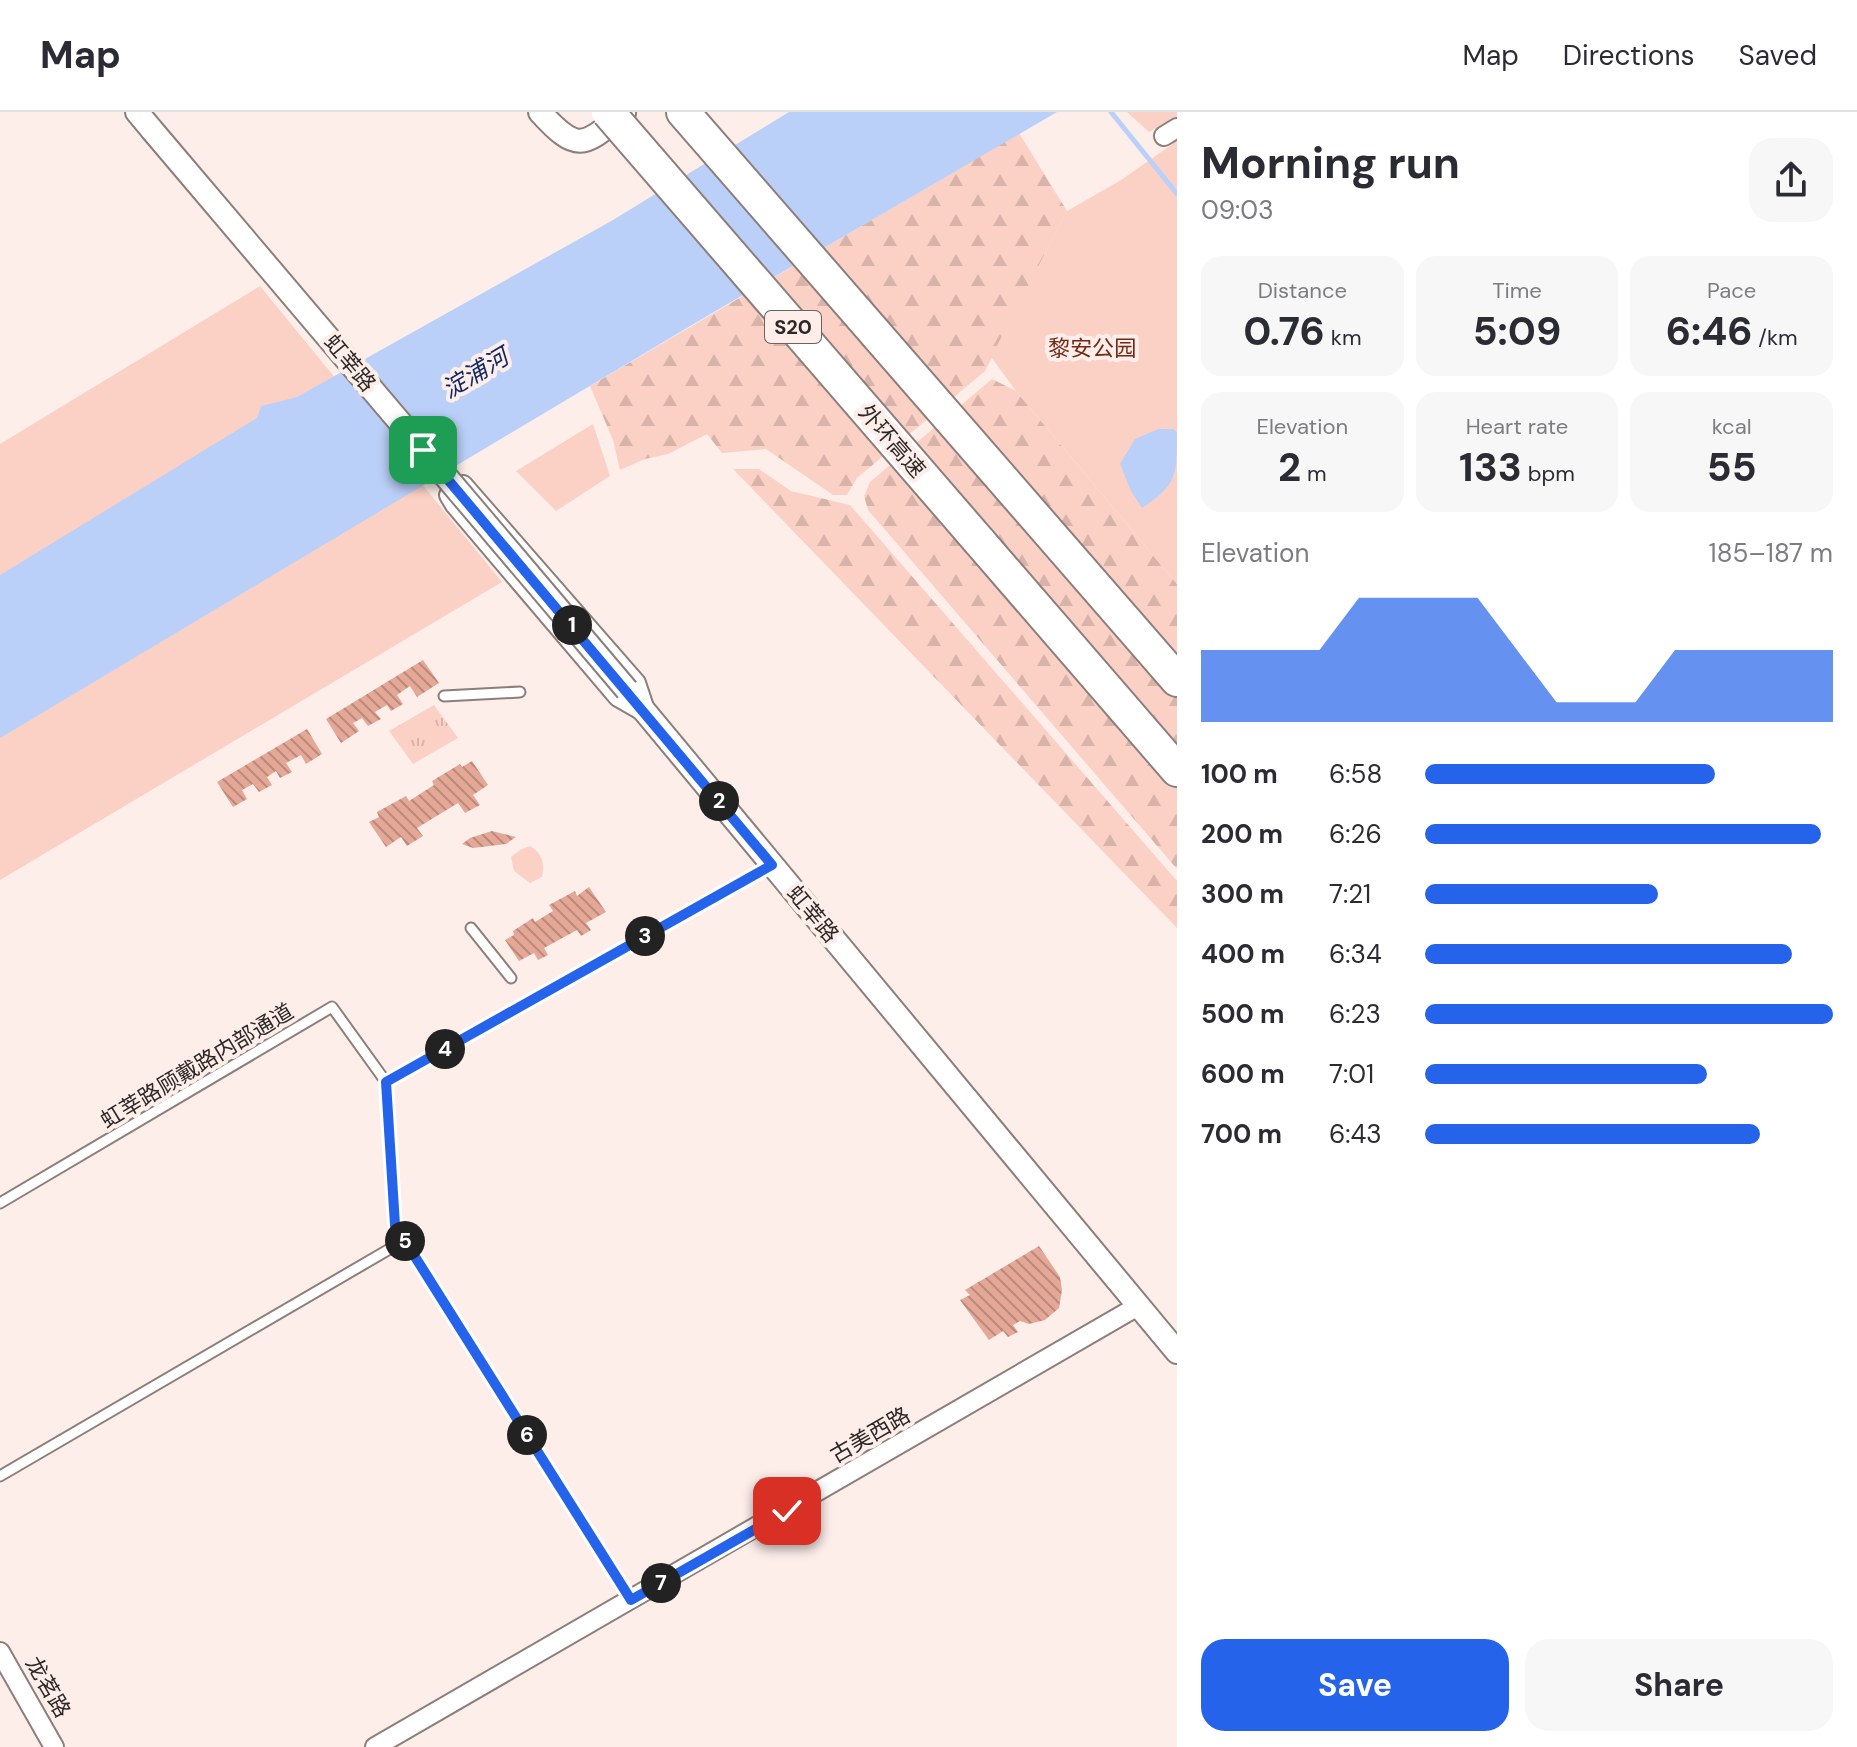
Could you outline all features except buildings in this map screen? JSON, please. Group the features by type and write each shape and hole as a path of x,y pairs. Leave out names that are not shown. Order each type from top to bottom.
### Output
{"highway":[{"name":"外环高速","path":"606,112 1177,770"},
{"name":"S20","path":"686,115 1177,680"}],"street":[{"name":"虹莘路","path":"137,112 627,690 1177,1352"},
{"path":"540,112 565,137 585,141 596,136 625,112"},
{"path":"463,485 473,496 636,683 646,713 618,697 449,495 463,485"},
{"name":"古美西路","path":"375,1747 1138,1306"},
{"name":"龙茗路","path":"0,1652 54,1747"}],"lane":[{"path":"444,696 520,692"},
{"path":"631,1600 395,1225 389,1078 772,865"},
{"path":"471,928 511,978"},
{"name":"虹莘路顾戴路内部通道","path":"0,1203 332,1007 389,1078"},
{"path":"0,1476 405,1240"}],"green space":[{"path":"1127,112 1177,112 1177,117 1149,132"},
{"path":"1019,133 1067,211 985,371 857,478 847,495 833,495 766,449 722,453 707,434 668,454 645,459 620,470 613,440 590,386"},
{"name":"黎安公园","path":"1177,141 1177,584 991,357 1067,211 1121,180"},
{"path":"260,286 502,582 0,880 0,444"},
{"path":"992,379 1016,391 1177,584 1177,869 868,510 864,496 870,482"},
{"path":"593,424 610,476 556,511 516,471"},
{"path":"733,469 759,469 791,491 850,505 1177,881 1177,928"},
{"path":"434,705 458,738 413,764 389,731"},
{"path":"530,846 540,855 543,867 542,877 530,883 514,871 511,857"}],"water":[{"name":"淀浦河","path":"789,112 1057,112 702,319 0,738 0,575 257,418 261,406 297,397 613,220"},
{"path":"1158,429 1177,432 1175,469 1168,485 1142,508 1120,464 1135,439"}],"waterway":[{"path":"1111,112 1177,194"}],"route":[{"path":"423,450 772,865 386,1082 395,1225 631,1600 787,1511"}]}
